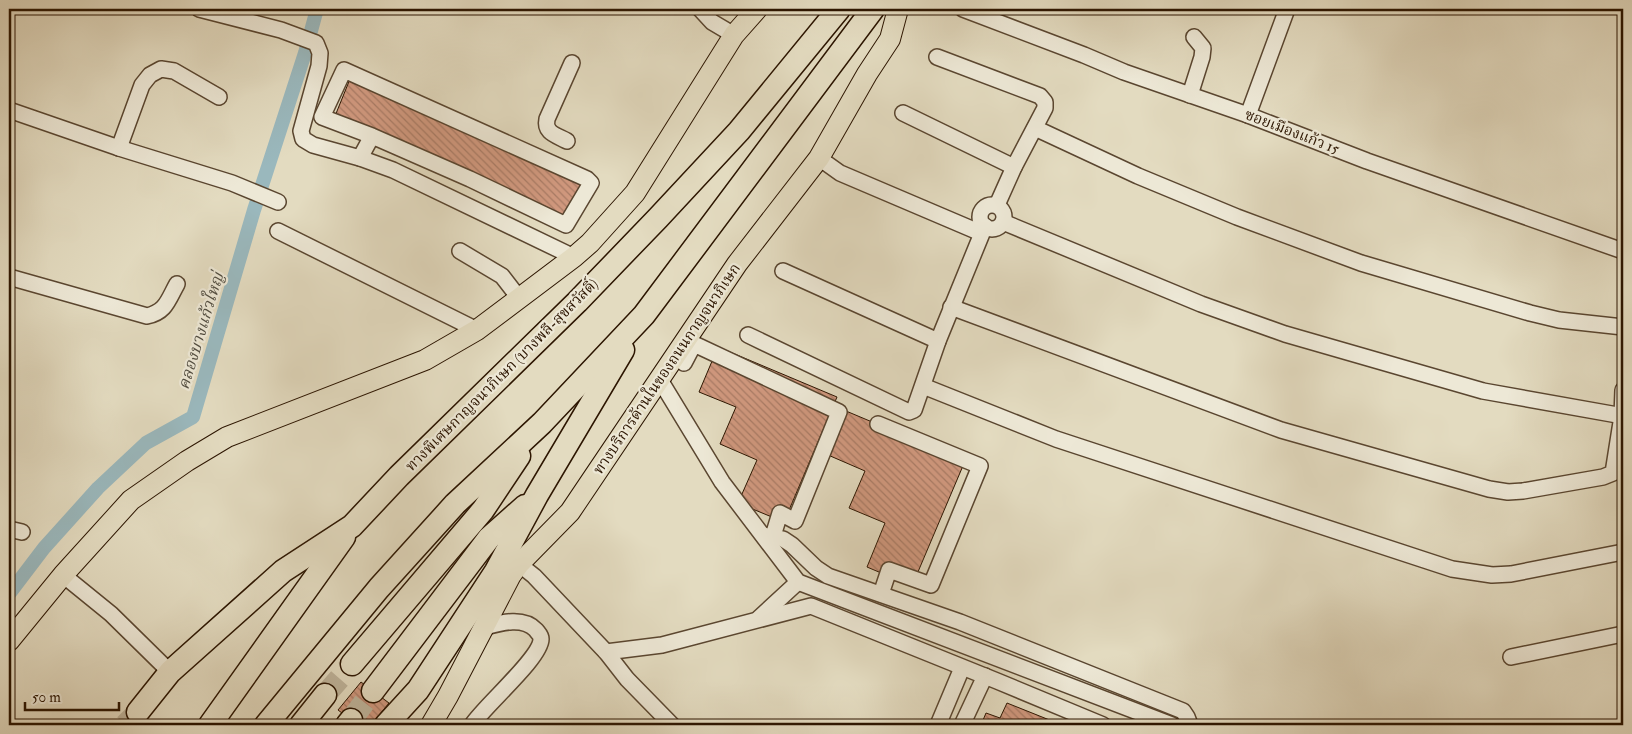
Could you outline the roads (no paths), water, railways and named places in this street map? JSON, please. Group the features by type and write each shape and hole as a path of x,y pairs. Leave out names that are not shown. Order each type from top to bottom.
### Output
{"highway":[{"name":"ทางพิเศษกาญจนาภิเษก (บางพลี-สุขสวัสดิ์)","path":"138,712 170,672 283,571 352,526 399,476 577,302 740,131 839,9"},
{"path":"266,725 385,581 455,504 542,422 644,315 820,77 873,9"},
{"path":"399,725 418,690 496,571 537,495 644,315"},
{"path":"352,664 483,510 542,422"},
{"path":"373,691 489,538 537,495"},
{"path":"210,725 352,526"},
{"path":"386,725 418,690"},
{"path":"301,725 325,695"}],"main road":[{"path":"9,641 63,575 131,500 186,461 227,437 425,360 477,330 574,258 590,243 635,192 734,34 757,9"},
{"name":"ทางบริการด้านในของถนนกาญจนาภิเษก","path":"431,725 511,575 519,564 570,512 737,264 819,158 867,74 890,39 898,9"}],"street":[{"path":"199,9 282,30 316,43 320,53 319,66 301,130 303,139 313,145 360,158 393,170 574,258"},
{"path":"700,9 712,22 734,34"},
{"name":"ซอยเมืองแก้ว 15","path":"963,9 1124,72 1248,115 1359,158 1623,250"},
{"path":"1248,115 1287,9"},
{"path":"1190,95 1203,48 1194,36"},
{"path":"937,57 1040,96 1045,102 1045,108 1014,167 997,205"},
{"path":"567,141 547,130 545,125 572,63"},
{"path":"119,148 142,85 150,75 161,69 174,71 219,97"},
{"path":"344,70 587,179 591,183 566,225 470,179 372,136 322,117 344,70"},
{"path":"9,110 119,148 240,186 275,201"},
{"path":"903,113 1014,167"},
{"path":"1035,128 1138,176 1237,217 1361,263 1530,313 1559,320 1623,328"},
{"path":"360,158 372,136"},
{"path":"819,158 840,173 983,229 995,229 1004,222"},
{"path":"748,335 909,412 914,410 938,340 983,229 980,216 985,206 997,205 1004,212 1004,222"},
{"path":"1004,222 1201,304 1285,334 1482,391 1623,416"},
{"path":"278,231 477,330"},
{"path":"460,252 502,276 519,298"},
{"path":"783,271 938,340"},
{"path":"9,277 147,316 162,310 178,284"},
{"path":"951,307 1282,430 1479,486 1508,492 1603,478 1613,473 1623,416 1623,390"},
{"path":"684,363 694,344 839,412 796,521 780,513 768,536"},
{"path":"660,380 722,482 768,536 798,582 1172,725"},
{"path":"923,386 1056,439 1452,569 1492,575 1510,574 1623,552"},
{"path":"878,424 980,466 931,585 889,570 881,594"},
{"path":"768,536 782,539 792,544 816,568 828,576 960,622 1183,711 1190,725"},
{"path":"519,564 534,576 606,652 627,679 672,725"},
{"path":"63,575 111,614 170,672"},
{"path":"757,620 798,582"},
{"path":"811,606 810,597 813,592 818,590"},
{"path":"606,652 662,645 811,606 1102,725"},
{"path":"472,725 532,658 541,641 540,634 532,626 505,621 485,626"},
{"path":"952,642 960,622"},
{"path":"1511,657 1623,634"},
{"path":"938,725 962,668"},
{"path":"962,725 985,676"}],"waterway":[{"name":"คลองบางแก้วใหญ่","path":"9,594 44,548 98,488 146,443 193,417 254,210 305,53 317,9"}],"tunnel":[{"path":"325,695 352,664"},
{"path":"351,720 373,691"},
{"path":"125,725 138,712"}]}
